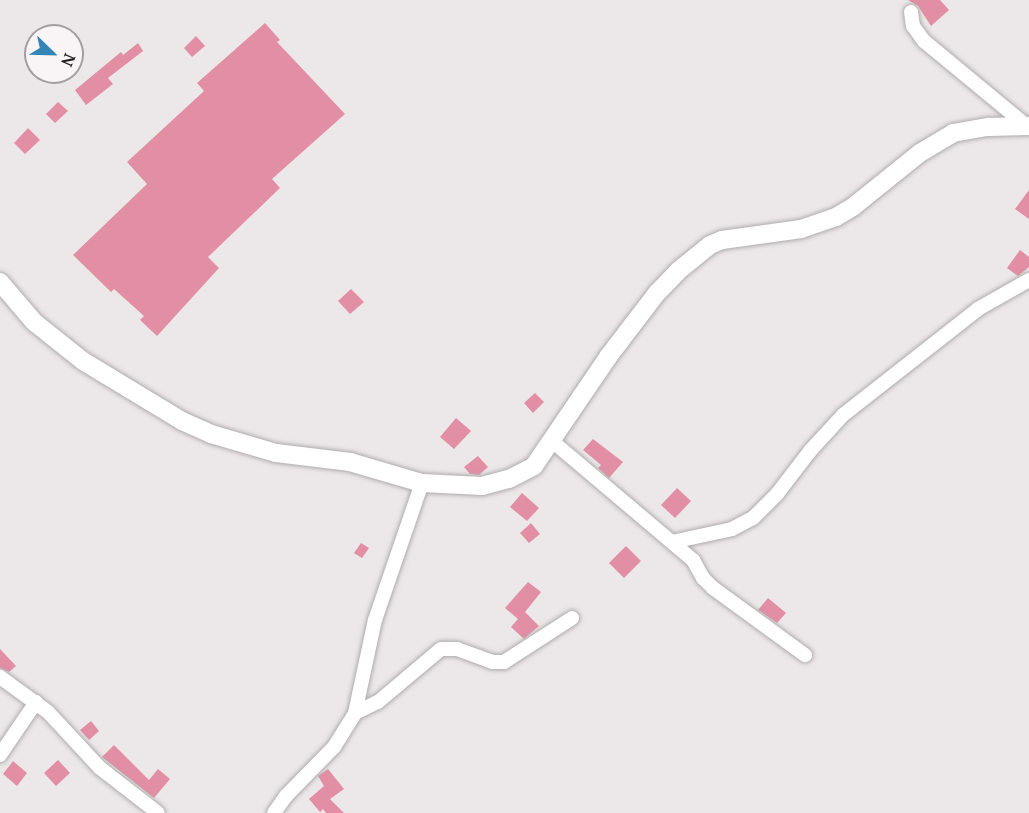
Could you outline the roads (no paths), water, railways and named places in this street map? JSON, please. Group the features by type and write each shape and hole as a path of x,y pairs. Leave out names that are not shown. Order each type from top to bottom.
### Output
{"street":[{"path":"911,12 913,26 924,41 1028,127"},
{"path":"0,282 34,322 83,361 182,421 211,434 276,453 350,462 422,483 463,487 509,479 534,466 608,357 657,293 678,271 710,245 722,240 801,229 836,217 854,206 920,153 953,133 988,127 1028,127"},
{"path":"672,542 732,529 753,518 777,494 810,451 843,415 978,309 1029,280"},
{"path":"552,441 697,564 700,574 713,588 805,655"},
{"path":"274,813 286,796 334,747 355,713 375,620 422,483"},
{"path":"355,713 378,702 441,649 450,647 492,662 504,662 572,618"},
{"path":"0,677 36,702 62,725 100,768 124,790 158,813"},
{"path":"0,755 36,702"}]}
